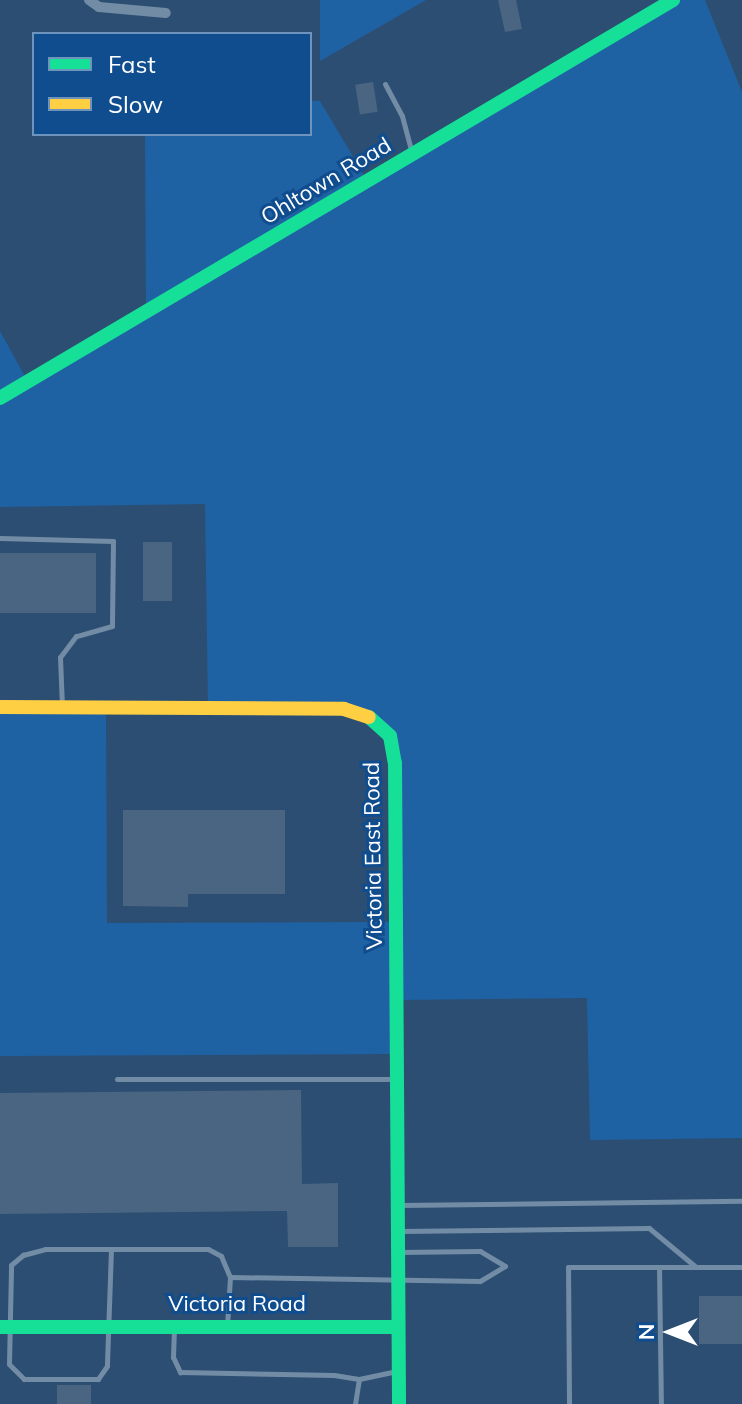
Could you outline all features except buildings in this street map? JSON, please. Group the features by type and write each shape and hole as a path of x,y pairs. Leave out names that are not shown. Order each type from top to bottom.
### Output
{"street":[{"path":"89,0 99,7 166,13"},
{"name":"Ohltown Road","path":"0,398 673,0"},
{"name":"Victoria East Road","path":"0,707 344,709 364,713 383,726 393,745 395,763 397,1327"},
{"name":"Victoria Road","path":"4,1327 397,1327"},
{"path":"397,1327 399,1404"}],"lane":[{"path":"385,84 402,116 413,155"},
{"path":"0,538 113,541 112,626 76,636 60,657 62,708"},
{"path":"117,1079 397,1079"},
{"path":"398,1205 742,1201"},
{"path":"398,1231 649,1228 696,1267"},
{"path":"111,1249 110,1357 98,1379 24,1379 9,1364 4,1327 11,1265 23,1255 45,1249 111,1249 208,1249 221,1256 230,1277 227,1327"},
{"path":"230,1277 480,1281 505,1266 480,1251 398,1252"},
{"path":"569,1404 568,1267 742,1267"},
{"path":"659,1267 661,1404"},
{"path":"174,1327 174,1365 176,1370 186,1374 334,1375 359,1379 398,1371"},
{"path":"355,1404 359,1379"}],"shaded area":[{"path":"320,0 426,0 320,61"},
{"path":"673,0 705,0 742,92 742,1138 590,1140 587,998 397,1000 397,1054 0,1056 0,707 106,708 107,923 395,922 393,745 364,713 208,709 205,504 0,507 0,331 28,382 146,312 145,136 312,136 312,101 320,101 368,182"}],"traffic: fast":[{"path":"0,398 673,0"},
{"path":"369,717 390,736 395,763 399,1404"},
{"path":"0,1327 397,1327"}],"traffic: slow":[{"path":"0,707 344,709 369,717"}]}
